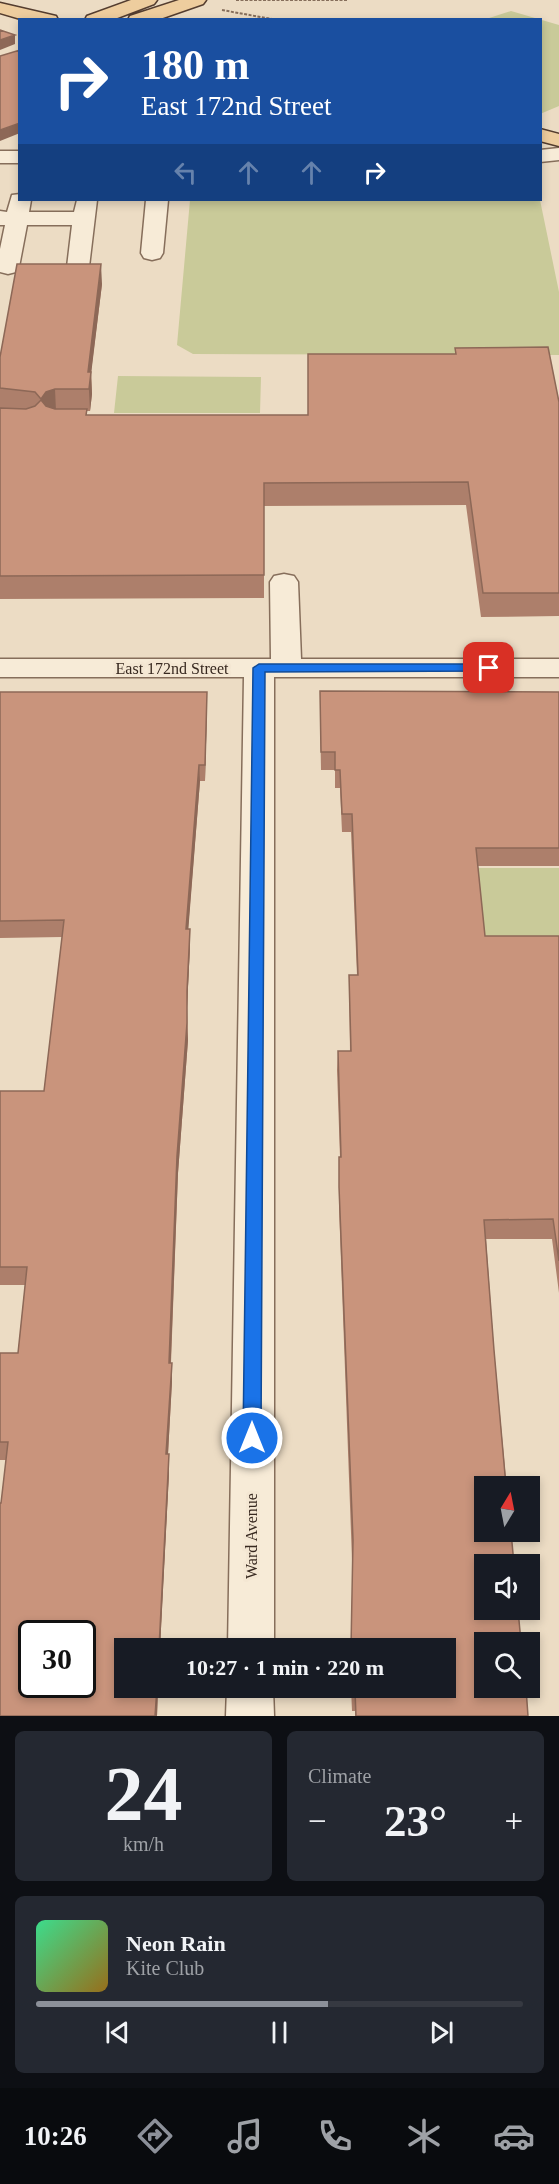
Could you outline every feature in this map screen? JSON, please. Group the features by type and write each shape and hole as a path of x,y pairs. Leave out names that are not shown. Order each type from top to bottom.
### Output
{"main road":[{"path":"99,18 148,0"},
{"path":"143,18 197,0"},
{"path":"0,8 41,18"},
{"path":"542,136 559,140"}],"street":[{"path":"542,156 559,154"},
{"path":"0,157 18,157"},
{"path":"152,253 157,201"},
{"path":"8,267 12,212 86,209 78,267"},
{"name":"Ward Avenue","path":"250,1638 273,668 284,582"},
{"name":"East 172nd Street","path":"0,668 559,668"},
{"path":"250,1698 250,1716"}],"path":[{"path":"236,0 348,0"},
{"path":"214,7 256,18"}],"green space":[{"path":"511,11 535,18 489,18"},
{"path":"542,20 559,25 559,106 542,113"},
{"path":"190,201 540,201 559,292 559,355 193,354 177,345"},
{"path":"118,376 261,377 260,413 114,413"},
{"path":"477,868 559,868 559,948 486,948"}],"building":[{"path":"0,30 15,35 0,40"},
{"path":"18,51 18,124 0,130 0,56"},
{"path":"17,264 101,264 88,372 91,372 89,389 55,389 46,392 41,399 35,392 0,388 0,357"},
{"path":"548,347 559,402 559,593 483,593 468,482 264,483 264,575 0,576 0,408 26,409 35,406 41,400 46,406 55,409 87,409 86,415 308,415 308,354 456,354 455,348"},
{"path":"320,691 559,692 559,848 476,848 485,936 559,936 559,1261 553,1219 484,1220 505,1476 474,1476 474,1542 512,1542 513,1554 474,1554 474,1620 519,1620 520,1632 474,1632 474,1698 527,1698 528,1716 356,1716 355,1698 456,1698 456,1638 351,1638 353,1540 339,1187 339,1157 341,1157 338,1051 351,1051 349,975 358,975 352,814 342,814 340,770 335,770 335,752 321,752"},
{"path":"0,692 207,692 205,765 199,765 186,929 190,929 187,1023 177,1156 169,1363 172,1363 166,1454 169,1454 160,1638 114,1638 114,1698 156,1698 155,1716 0,1716 0,1503 8,1442 0,1442 0,1353 18,1353 27,1267 0,1267 0,1091 44,1091 64,920 0,921"}],"route":[{"path":"252,1438 259,668 489,668"}]}
